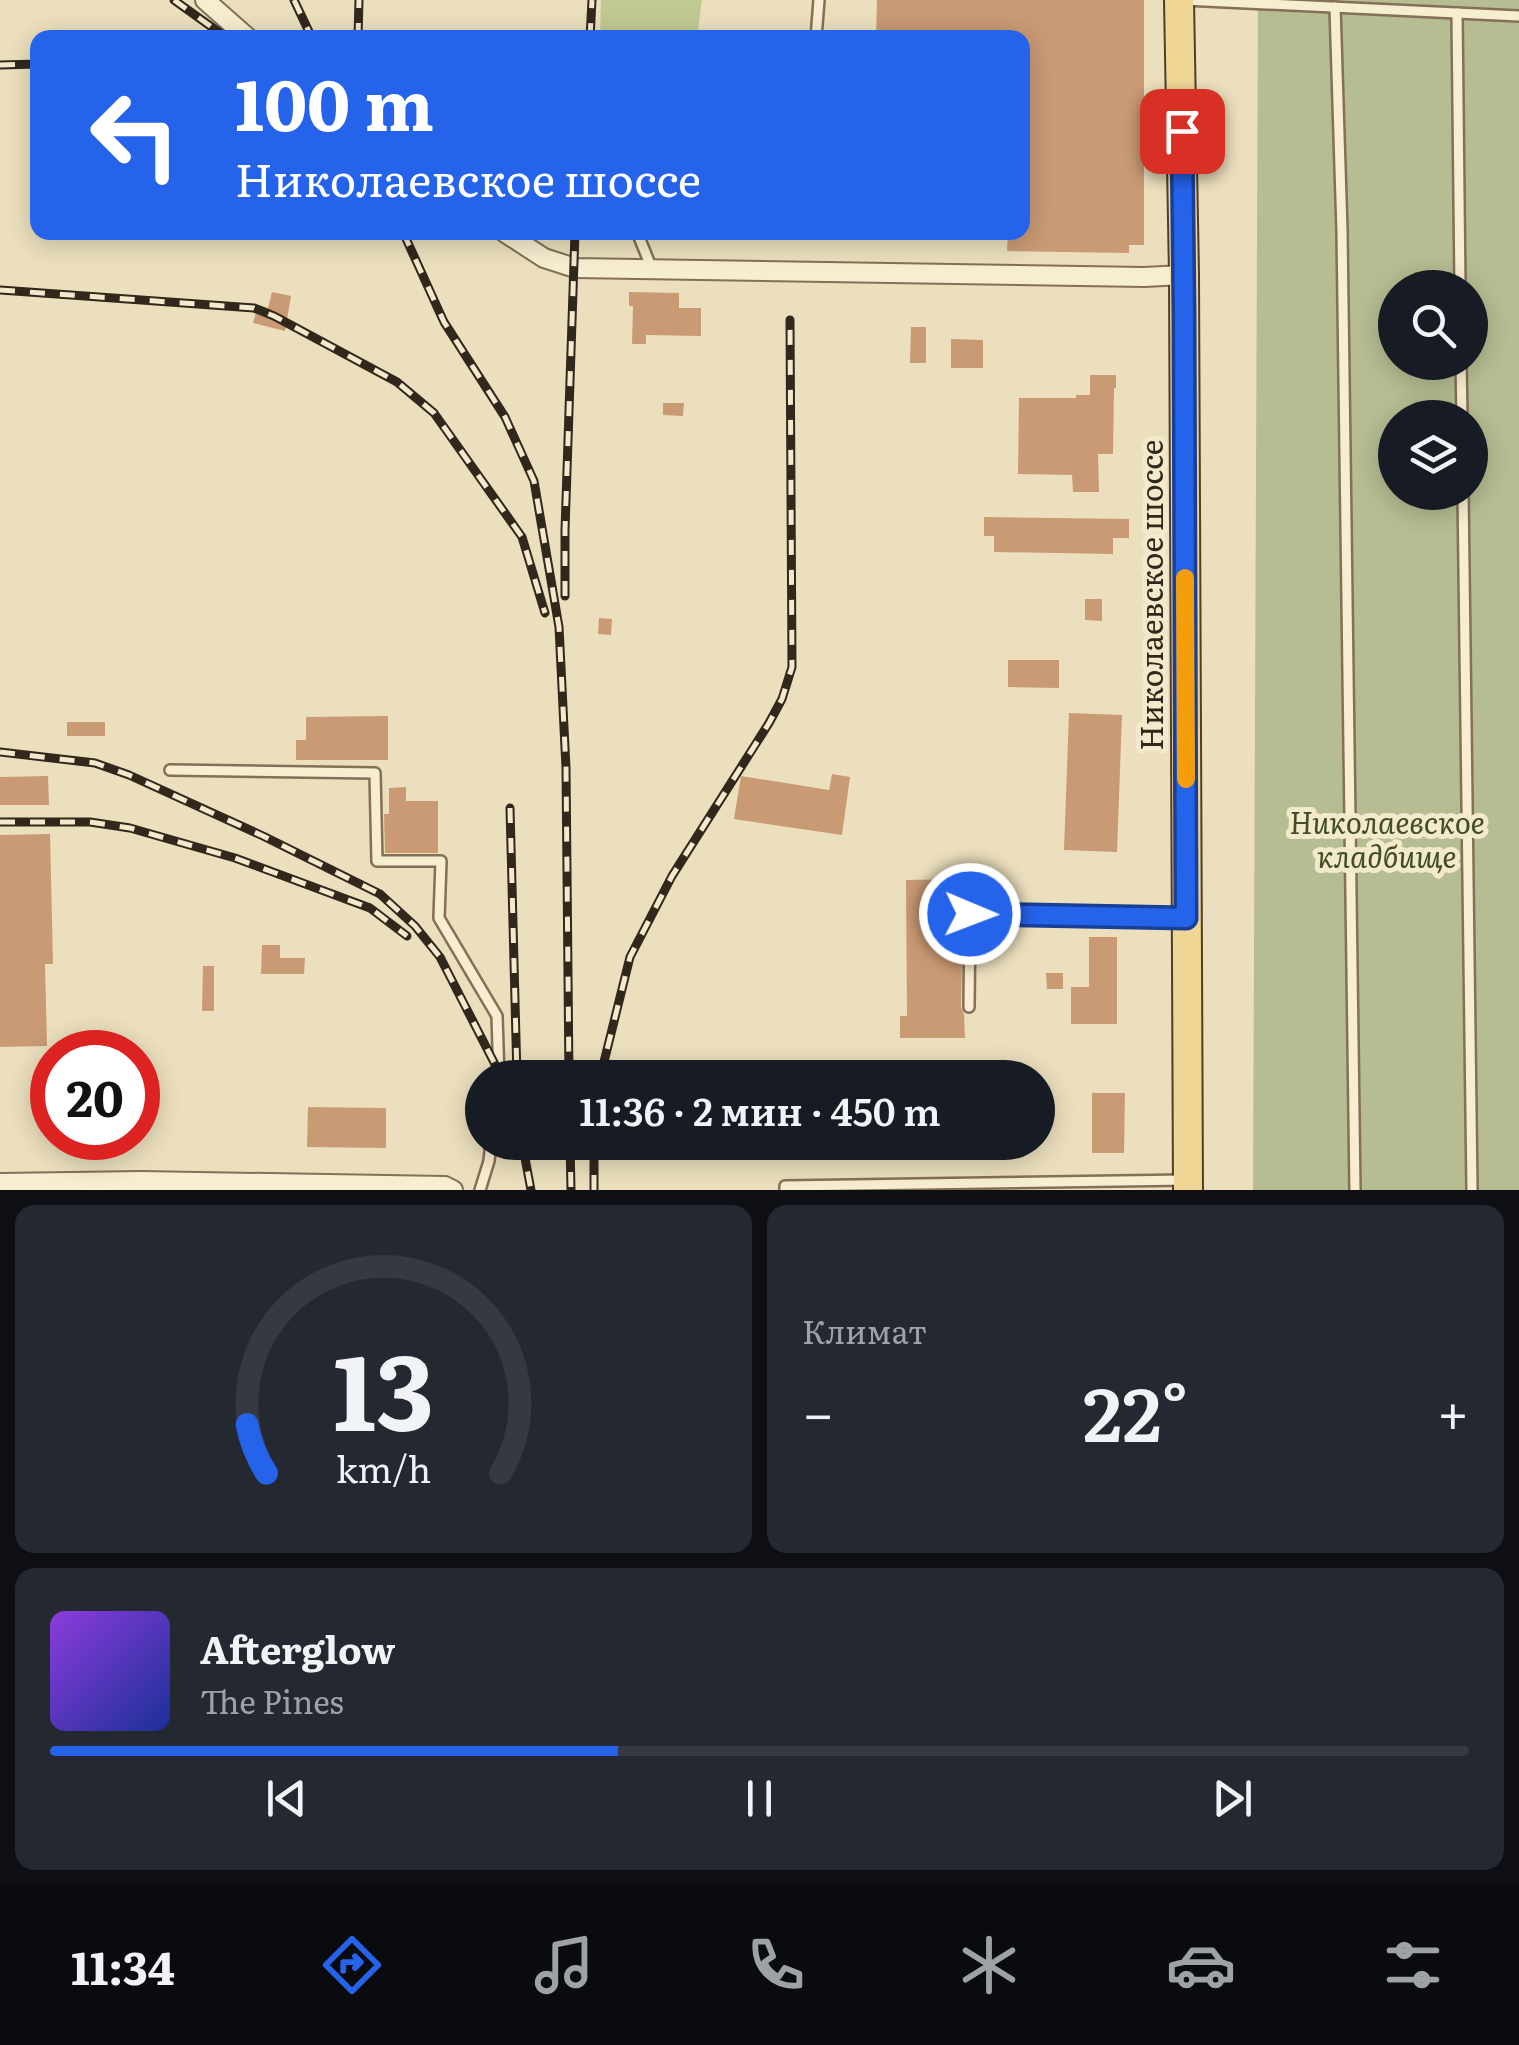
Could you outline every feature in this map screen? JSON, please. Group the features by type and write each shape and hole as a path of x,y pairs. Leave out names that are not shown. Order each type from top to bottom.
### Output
{"main road":[{"name":"Николаевское шоссе","path":"1182,0 1188,1185"}],"street":[{"path":"205,0 239,30"},
{"path":"516,240 544,258 575,268 1184,276"},
{"path":"0,1183 160,1181 445,1186 453,1190"}],"lane":[{"path":"816,30 818,0"},
{"path":"1182,0 1519,16"},
{"path":"1335,7 1342,231 1356,1190"},
{"path":"1456,13 1460,270"},
{"path":"640,240 652,269"},
{"path":"1463,510 1472,1190"},
{"path":"170,770 375,773 377,862 441,861 438,918 497,1016 498,1060"},
{"path":"969,1007 970,914 1186,918"},
{"path":"480,1190 488,1160"},
{"path":"785,1190 785,1186 1188,1185"}],"green space":[{"path":"601,0 702,0 698,30 600,30"},
{"name":"Николаевское кладбище","path":"1258,0 1519,0 1519,1190 1253,1190"}],"building":[{"path":"877,0 1144,0 1144,245 1129,245 1129,253 1007,251 1008,240 1030,240 1030,30 876,30"},
{"path":"272,292 291,296 285,331 253,323 258,305 268,308"},
{"path":"629,292 679,293 679,308 701,308 701,336 646,335 646,344 632,344 633,306 629,306"},
{"path":"911,327 926,327 926,363 910,363"},
{"path":"951,339 983,340 983,368 951,368"},
{"path":"1090,375 1116,375 1113,454 1098,454 1099,492 1073,492 1072,475 1018,474 1019,398 1090,395"},
{"path":"663,403 684,403 683,416 663,415"},
{"path":"984,517 1129,519 1129,538 1113,538 1113,554 994,552 994,536 984,536"},
{"path":"1085,599 1102,599 1102,621 1085,620"},
{"path":"599,618 612,619 611,635 598,634"},
{"path":"1008,660 1059,660 1059,688 1008,687"},
{"path":"1069,713 1122,715 1117,852 1064,850"},
{"path":"388,716 388,760 296,760 296,740 306,740 306,717"},
{"path":"67,722 105,722 105,736 67,736"},
{"path":"832,774 850,777 842,835 734,819 741,776 829,790"},
{"path":"48,776 49,805 0,805 0,777"},
{"path":"406,787 406,801 438,801 438,853 385,853 384,814 389,814 389,788"},
{"path":"50,834 53,964 45,964 47,1030 30,1030 30,1046 0,1047 0,835"},
{"path":"964,879 961,1007 965,1038 900,1038 900,1016 907,1016 906,880"},
{"path":"1089,937 1117,937 1117,1024 1071,1024 1071,987 1089,987"},
{"path":"262,945 280,945 280,958 305,958 304,974 261,974"},
{"path":"203,966 214,966 214,1011 202,1011"},
{"path":"1046,973 1063,973 1063,989 1047,989"},
{"path":"1092,1093 1125,1093 1124,1153 1092,1153"},
{"path":"308,1107 386,1108 386,1148 307,1147"}],"railway":[{"path":"174,0 216,30"},
{"path":"294,0 308,30"},
{"path":"358,30 359,0"},
{"path":"590,30 592,0"},
{"path":"0,65 30,64"},
{"path":"407,240 444,322 505,417 534,481 559,627 566,768 569,1060"},
{"path":"565,596 575,240"},
{"path":"0,290 254,308 397,382 434,413 522,537 545,613"},
{"path":"604,1060 630,957 672,876 769,723 792,667 790,320"},
{"path":"0,752 95,763 129,775 380,894 415,926 440,957 493,1060"},
{"path":"510,808 517,1060"},
{"path":"0,822 90,822 130,828 235,858 370,908 407,936"},
{"path":"525,1160 531,1190"},
{"path":"570,1160 571,1190"},
{"path":"594,1160 594,1190"}],"slow traffic":[{"path":"1185,578 1186,779"}],"route":[{"path":"970,914 1186,918 1182,131"}]}
